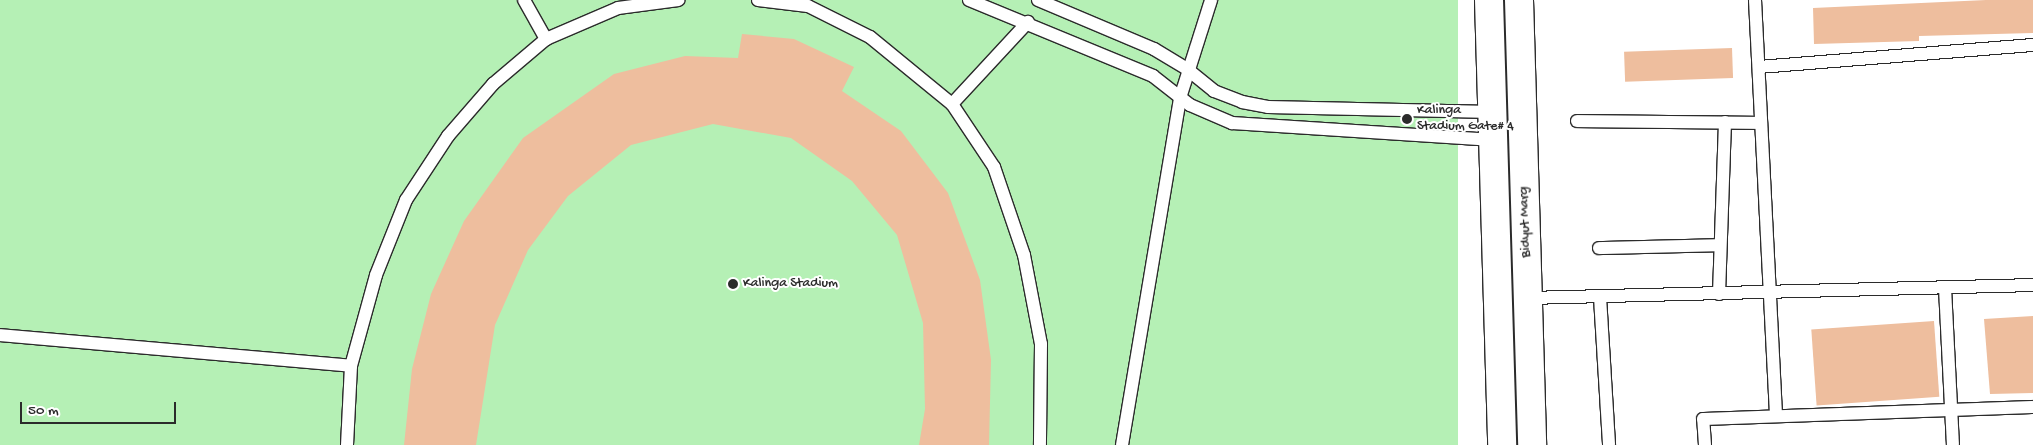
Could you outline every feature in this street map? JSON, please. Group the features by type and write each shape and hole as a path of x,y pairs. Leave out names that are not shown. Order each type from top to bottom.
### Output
{"main road":[{"path":"1489,0 1502,445"},
{"name":"Bidyut Marg","path":"1519,0 1532,445"}],"lane":[{"path":"524,0 546,39"},
{"path":"347,445 351,366 376,275 406,200 448,136 493,84 546,39 618,8 678,0"},
{"path":"758,0 808,6 870,37 952,104 994,167 1024,255 1041,344 1040,445"},
{"path":"969,0 1028,22 1153,76 1180,98 1232,123 1493,140"},
{"path":"1038,0 1154,49 1187,69 1214,91 1268,107 1492,112"},
{"path":"1122,445 1180,98 1187,69 1211,0"},
{"path":"1754,0 1776,416"},
{"path":"952,104 1028,22"},
{"path":"1759,67 2033,45"},
{"path":"1578,121 1761,123"},
{"path":"1719,294 1724,122"},
{"path":"1599,248 1720,245"},
{"path":"1528,298 2033,285"},
{"path":"1945,288 1953,445"},
{"path":"1600,297 1609,445"},
{"path":"0,335 351,366"},
{"path":"1705,445 1703,419 2033,407"}],"green space":[{"name":"Kalinga Stadium","path":"0,0 1458,0 1458,445 0,445"}],"building":[{"path":"1986,0 2033,0 2033,33 1919,36 1919,41 1814,44 1813,8"},
{"path":"742,34 794,39 854,67 842,91 901,131 948,193 980,280 991,360 989,445 919,445 925,409 923,323 897,235 852,181 791,138 713,124 631,145 568,196 528,250 495,325 476,445 404,445 412,369 431,294 464,221 523,138 614,74 685,56 738,58"},
{"path":"1732,48 1733,78 1625,82 1624,52"},
{"path":"2033,316 2033,393 1990,394 1984,319"},
{"path":"1934,321 1939,397 1817,405 1811,330"}],"place":[{"name":"Kalinga Stadium Gate# 4","path":"1407,119"},
{"name":"Kalinga Stadium","path":"733,284"}]}
